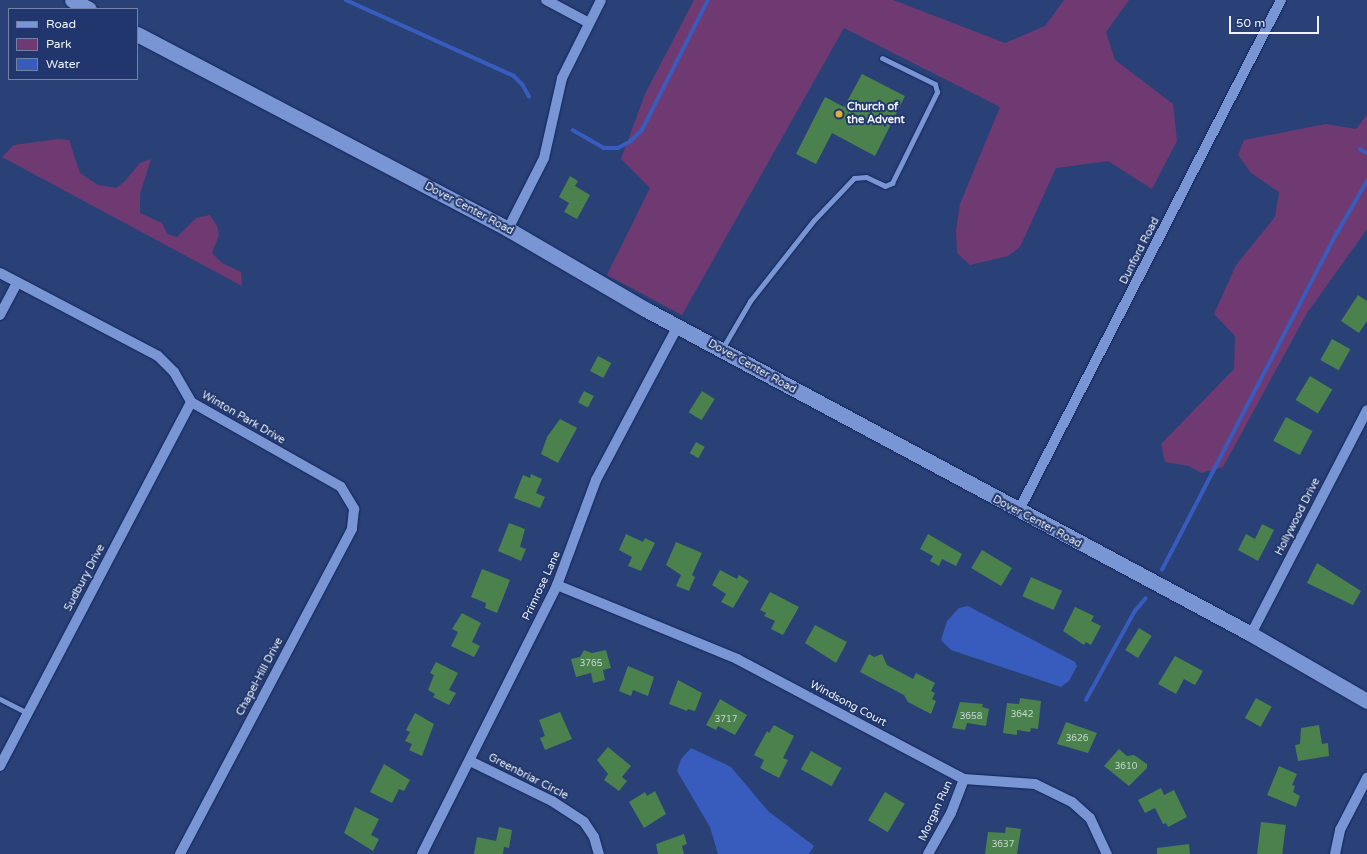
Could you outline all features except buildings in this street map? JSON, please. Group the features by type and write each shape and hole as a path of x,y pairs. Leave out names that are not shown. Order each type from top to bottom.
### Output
{"street":[{"path":"72,0 87,8"},
{"path":"546,0 589,23"},
{"path":"508,229 544,158 562,78 601,0"},
{"name":"Dunford Road","path":"1018,512 1281,0"},
{"name":"Dover Center Road","path":"138,35 508,229 721,350 1018,512 1250,634 1367,701"},
{"name":"Winton Park Drive","path":"0,273 17,284 158,356 174,372 191,402 341,487 354,509"},
{"path":"0,315 17,284"},
{"name":"Primrose Lane","path":"422,854 557,585 596,480 678,326"},
{"name":"Sudbury Drive","path":"0,766 191,402"},
{"name":"Hollywood Drive","path":"1250,634 1367,410"},
{"name":"Chapel-Hill Drive","path":"180,854 352,529 354,509"},
{"name":"Windsong Court","path":"557,585 737,659 964,779 1035,784 1072,802 1090,818 1107,854"},
{"name":"Greenbriar Circle","path":"470,761 552,801 584,822 594,837 599,854"},
{"path":"1335,854 1339,833 1367,778"},
{"name":"Morgan Run","path":"928,854 951,813 964,779"}],"lane":[{"path":"721,350 750,300 814,220 854,178 866,177 885,186 892,183 937,92 935,84 882,58"},
{"path":"0,699 28,713"}],"green space":[{"path":"694,0 893,0 1005,43 1045,26 1064,0 1129,0 1106,32 1115,60 1173,104 1177,141 1152,189 1108,161 1056,168 1020,247 1008,256 970,265 957,253 956,230 960,204 1000,107 844,28 682,315 607,275 650,188 621,159 645,94"},
{"path":"1367,115 1367,229 1307,313 1223,467 1201,473 1189,466 1165,462 1161,444 1234,369 1235,336 1214,314 1236,265 1275,217 1279,192 1251,173 1238,155 1244,140 1326,124 1356,129"},
{"path":"58,139 69,140 80,173 98,185 116,188 124,182 140,163 151,159 140,194 140,213 162,223 167,234 177,237 196,218 210,215 217,226 219,235 212,253 222,263 241,272 242,286 2,157 14,145"}],"water":[{"path":"968,606 1075,662 1077,666 1069,681 1061,687 951,650 941,640 947,621 959,608"},
{"path":"691,748 731,767 768,811 814,846 809,854 718,854 710,827 677,771 681,759"}],"waterway":[{"path":"346,0 514,76 523,85 529,96"},
{"path":"573,130 604,148 618,148 631,141 642,130 708,0"},
{"path":"1360,149 1367,153"},
{"path":"1162,570 1337,233 1367,181"},
{"path":"1086,700 1135,611 1145,599"}],"place":[{"name":"Church of the Advent","path":"839,114"}]}
